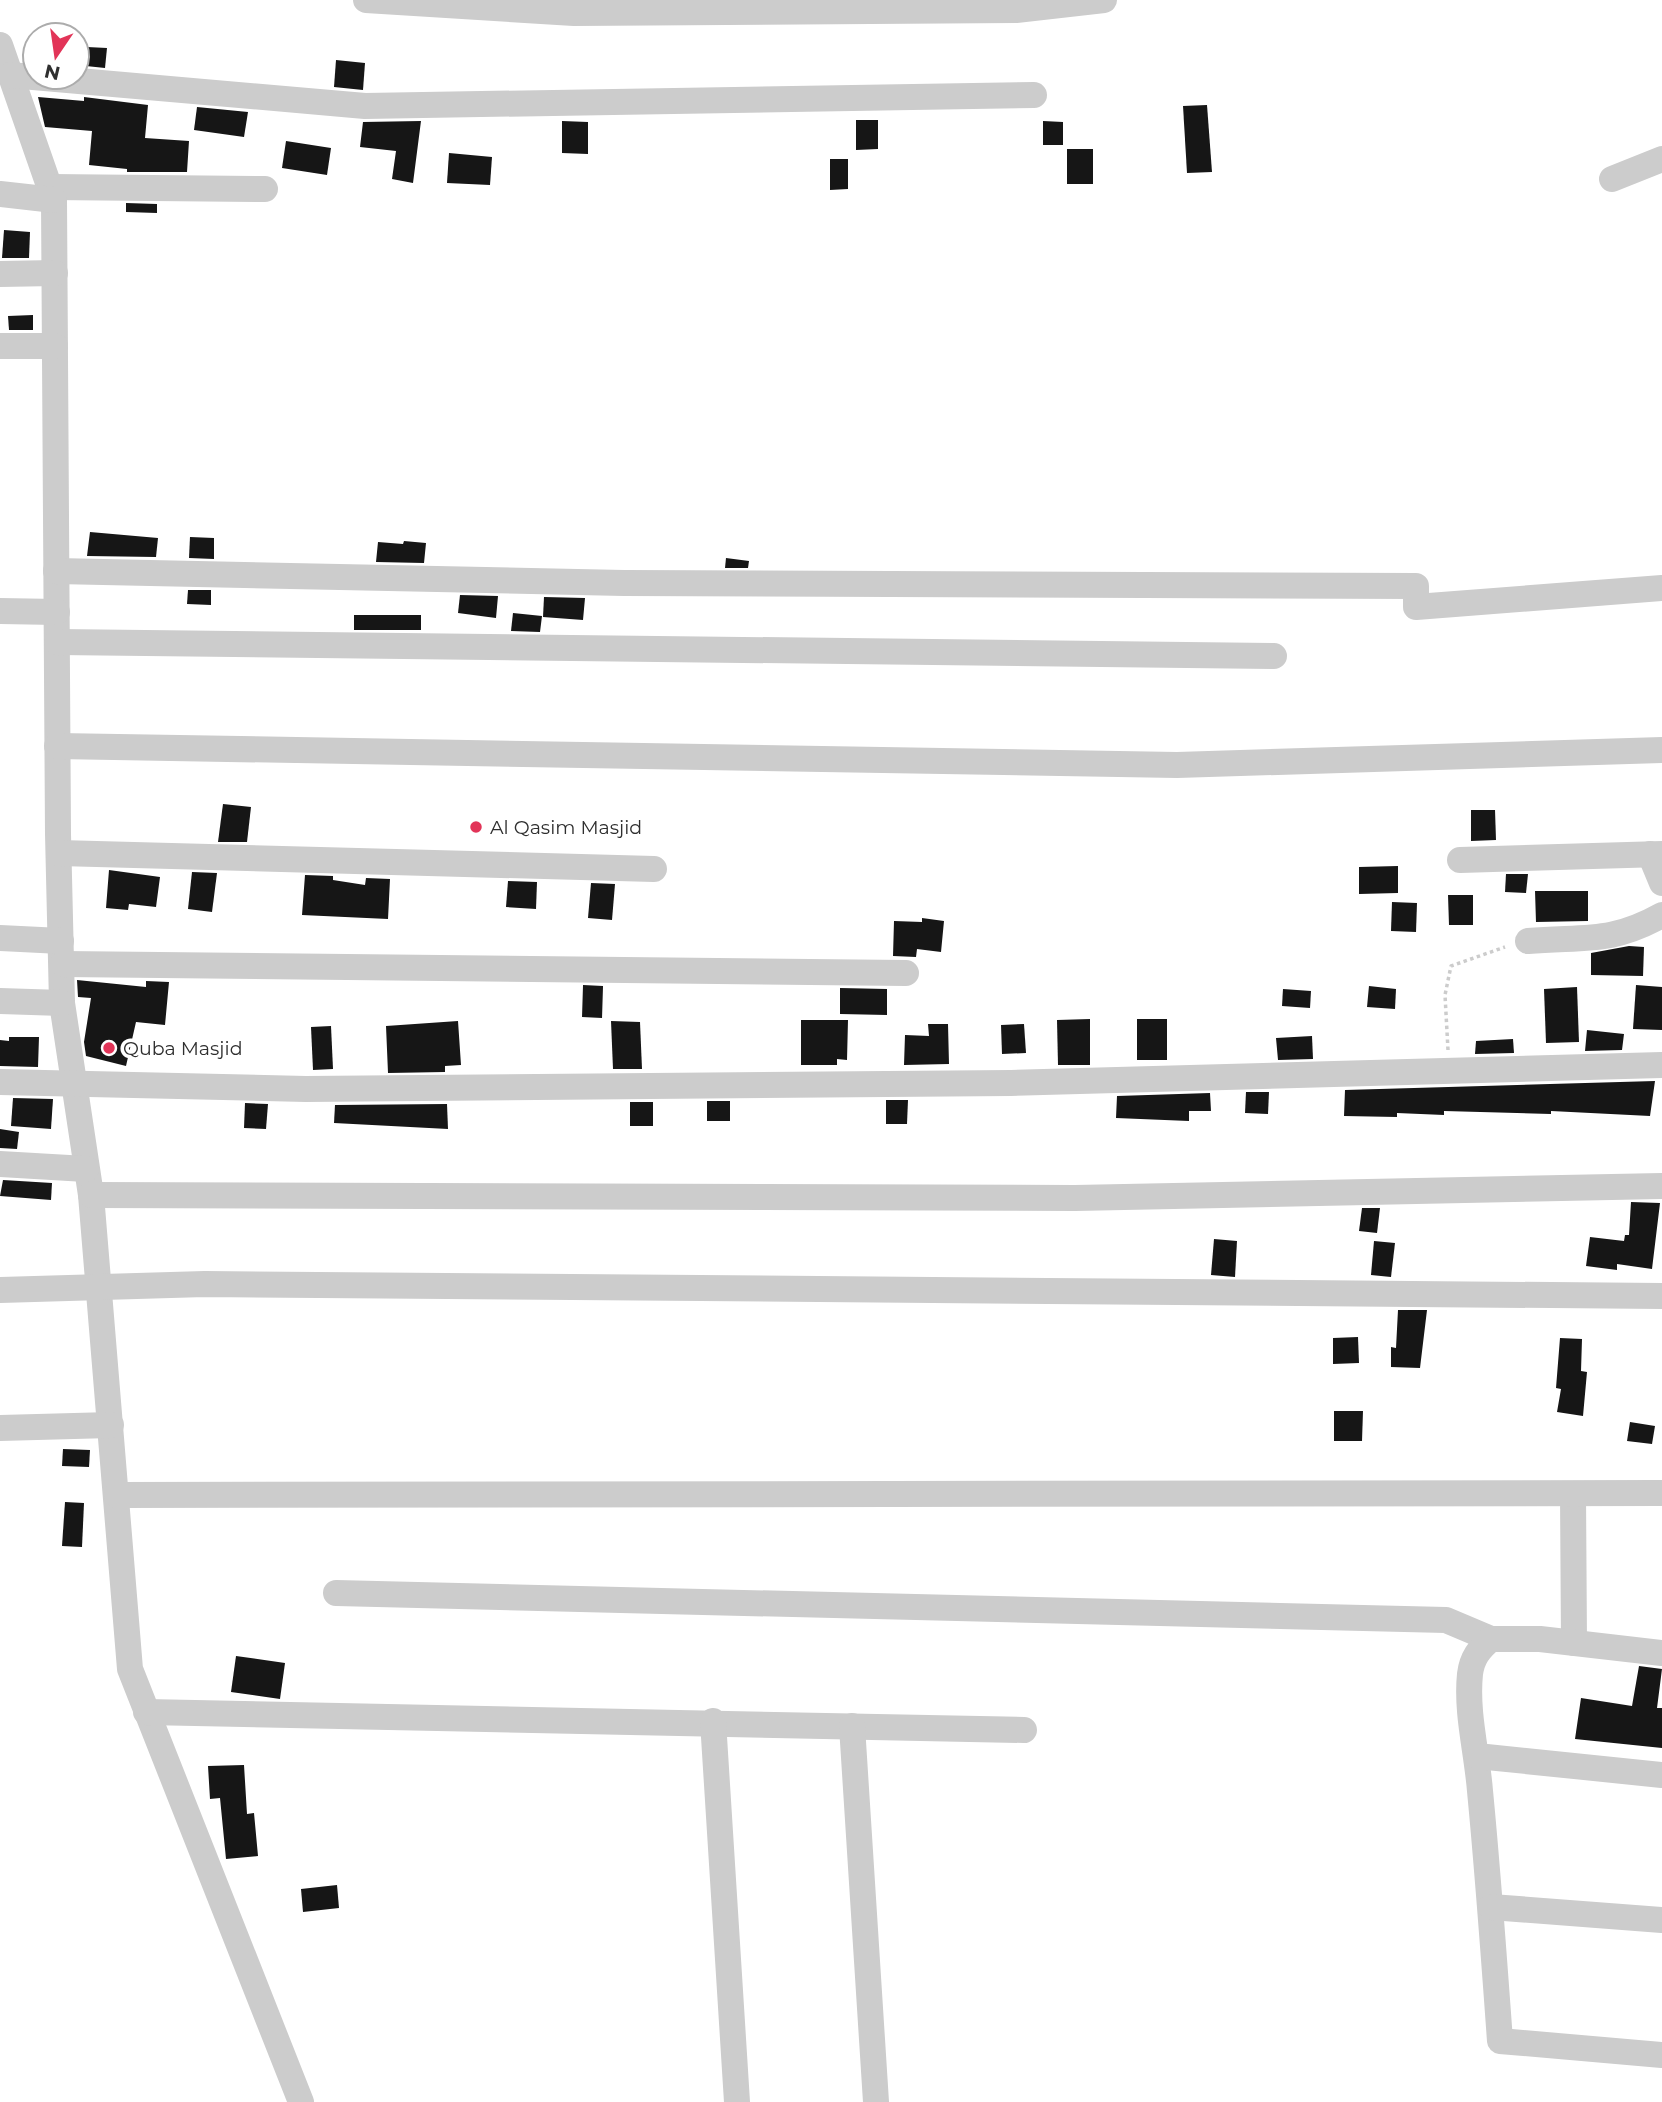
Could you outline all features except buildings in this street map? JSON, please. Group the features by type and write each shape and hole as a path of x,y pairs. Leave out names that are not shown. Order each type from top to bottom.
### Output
{"street":[{"path":"366,0 574,13 1016,9 1104,0"},
{"path":"0,45 52,194 62,1003 91,1195 130,1669 301,2102"},
{"path":"10,75 365,106 1034,95"},
{"path":"1612,179 1662,159"},
{"path":"0,194 265,189"},
{"path":"0,274 55,273"},
{"path":"0,346 55,346"},
{"path":"56,571 638,583 1416,586 1416,607 1662,589"},
{"path":"0,611 57,612"},
{"path":"57,642 1274,656"},
{"path":"57,746 1177,765 1662,750"},
{"path":"59,853 654,869"},
{"path":"1460,860 1656,854 1662,883"},
{"path":"1528,941 1607,938 1637,929 1662,915"},
{"path":"0,938 62,953 906,973"},
{"path":"0,1001 62,1003"},
{"path":"0,1082 306,1089 592,1087 774,1082 1011,1083 1662,1065"},
{"path":"0,1164 86,1169"},
{"path":"91,1195 1076,1198 1662,1186"},
{"path":"0,1290 205,1284 1662,1296"},
{"path":"0,1428 111,1425"},
{"path":"117,1496 1662,1493"},
{"path":"1573,1494 1574,1643"},
{"path":"336,1593 1446,1620 1490,1639 1540,1639 1662,1653"},
{"path":"1490,1639 1477,1650 1470,1672 1469,1711 1477,1756 1500,2041 1662,2055"},
{"path":"146,1712 582,1723 713,1721 1024,1730"},
{"path":"713,1721 737,2102"},
{"path":"852,1726 876,2102"},
{"path":"1477,1756 1662,1774"},
{"path":"1491,1907 1662,1920"}],"path":[{"path":"1444,1070 1449,1033 1445,995 1451,966 1485,952 1528,941"}],"place":[{"name":"Al Qasim Masjid","path":"476,827"},
{"name":"Quba Masjid","path":"109,1048"}]}
